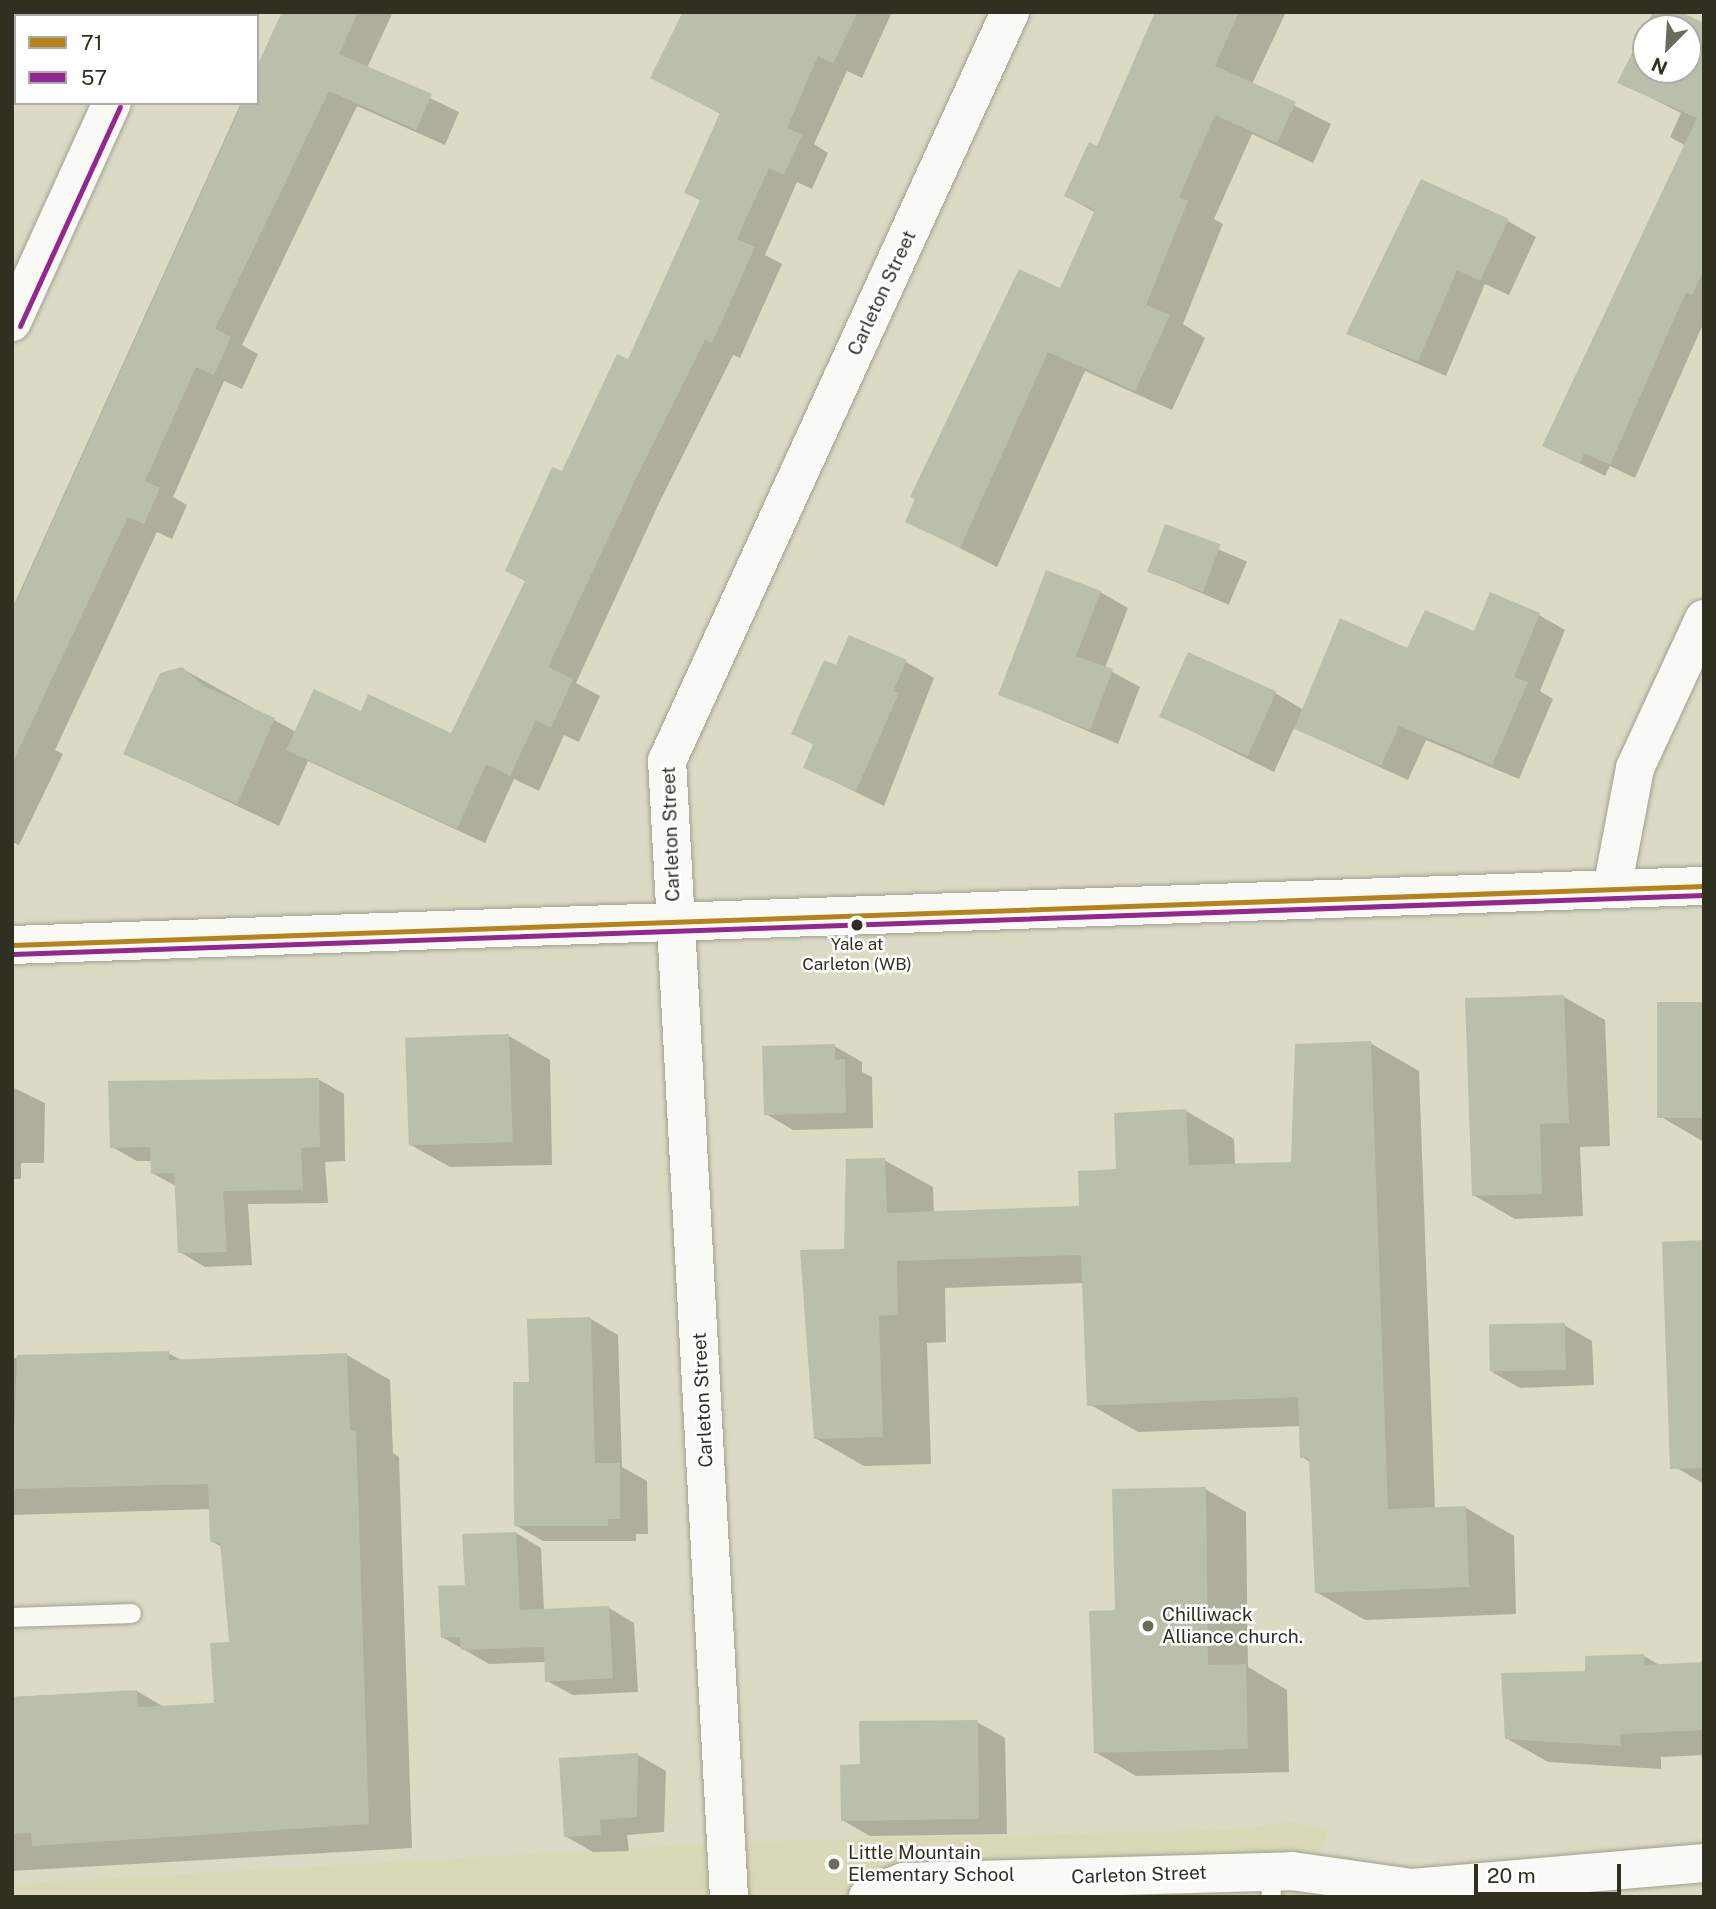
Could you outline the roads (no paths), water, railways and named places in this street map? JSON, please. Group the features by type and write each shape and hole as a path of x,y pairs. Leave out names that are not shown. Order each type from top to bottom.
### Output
{"street":[{"name":"Carleton Street","path":"729,1897 667,761 1010,12"},
{"path":"12,322 111,105"},
{"path":"1612,889 1635,768 1704,619"},
{"path":"12,945 675,924 1704,886"},
{"name":"Carleton Street","path":"868,1897 904,1882 1270,1884 1412,1888 1704,1863"}],"lane":[{"path":"12,1617 131,1612"}],"place":[{"name":"Yale at Carleton (WB)","path":"857,925"},
{"name":"Chilliwack Alliance church.","path":"1148,1626"},
{"name":"Little Mountain Elementary School","path":"834,1864"}]}
